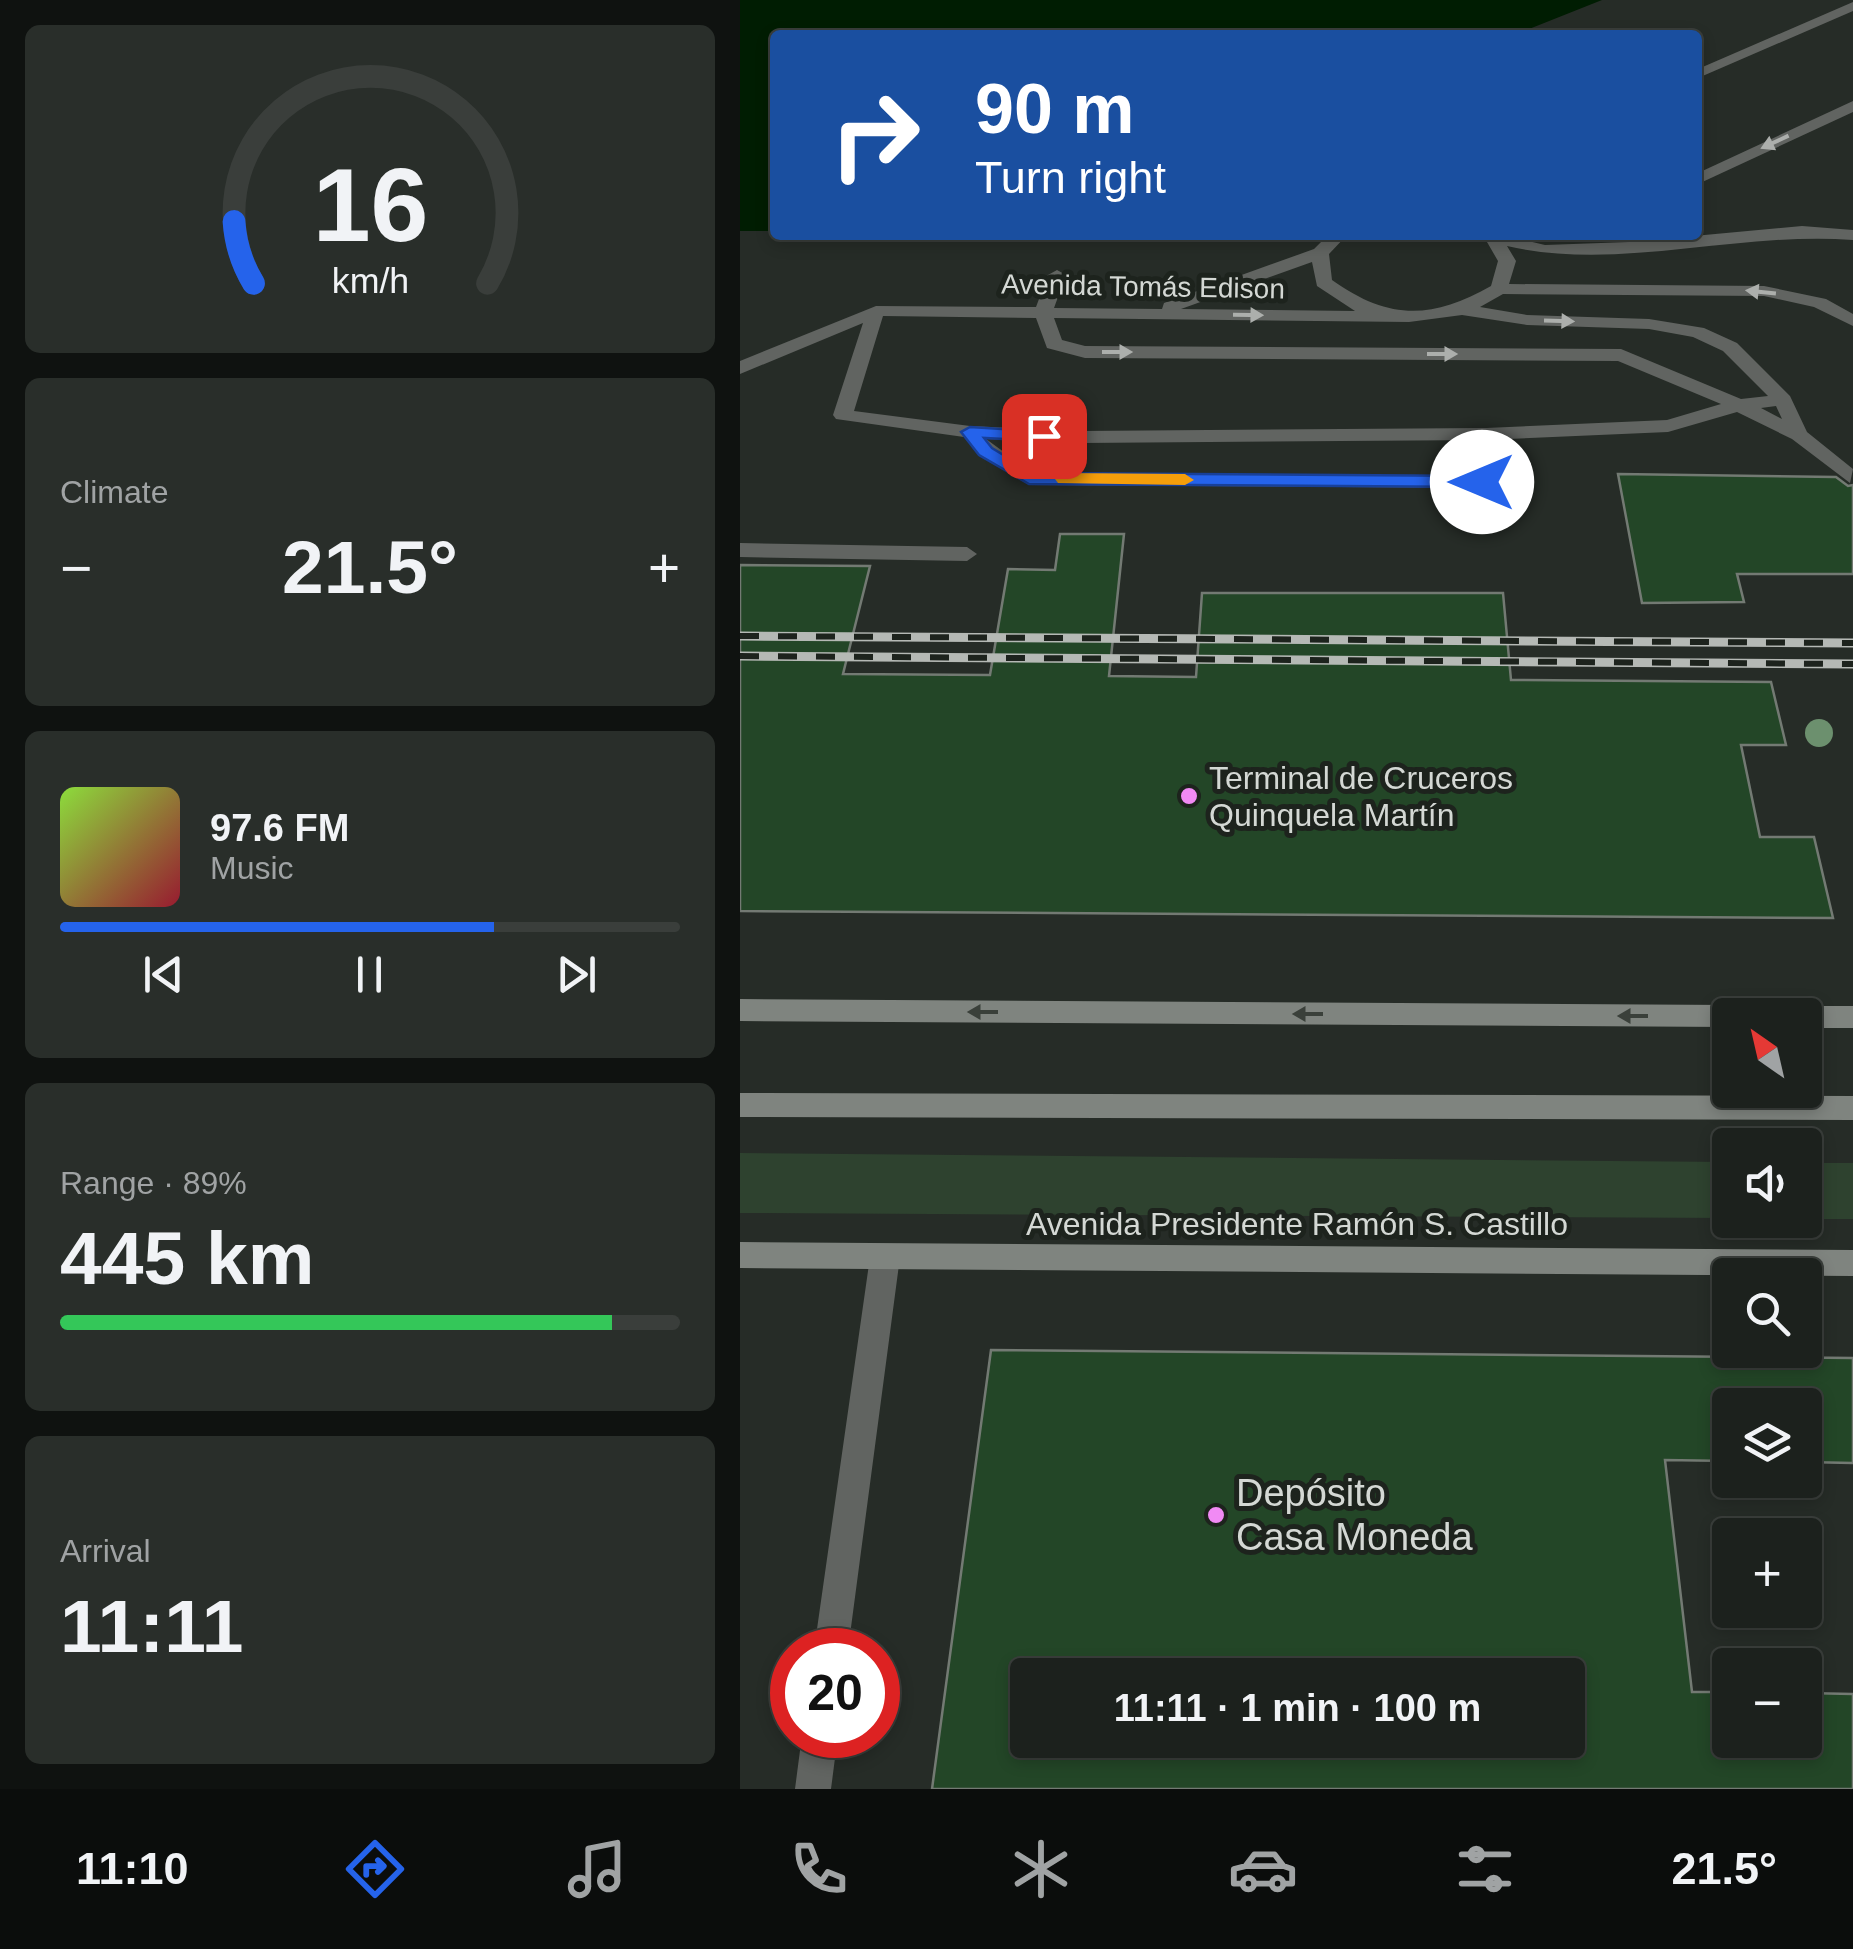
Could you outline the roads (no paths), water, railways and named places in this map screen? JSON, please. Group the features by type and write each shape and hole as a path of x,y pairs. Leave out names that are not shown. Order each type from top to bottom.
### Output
{"main road":[{"path":"740,1010 1712,1016"},
{"path":"1822,1017 1853,1017"},
{"path":"740,1105 1853,1108"},
{"name":"Avenida Presidente Ramón S. Castillo","path":"740,1255 1853,1263"}],"street":[{"path":"1702,72 1853,6"},
{"path":"1702,176 1853,106"},
{"path":"1501,240 1546,250 1629,247 1802,231 1850,233"},
{"path":"1151,314 1320,253 1333,240"},
{"path":"1490,240 1507,261"},
{"path":"1507,261 1567,240"},
{"path":"1320,253 1324,282 1357,306 1409,316 1462,310 1527,320 1649,324 1698,332 1730,347 1783,400 1799,435"},
{"path":"1498,289 1507,261"},
{"path":"1057,275 1042,312 1054,344 1085,352 1621,355 1739,404 1799,435 1850,477"},
{"path":"1462,310 1498,289 1764,290 1820,303 1853,321"},
{"path":"876,311 843,415 970,432 1082,438 1486,434 1679,424 1739,404 1783,400"},
{"path":"740,368 876,311"},
{"name":"Avenida Tomás Edison","path":"876,311 1409,316"},
{"path":"970,432 986,452 1029,479 1482,482"},
{"path":"740,550 966,554"},
{"path":"835,1628 885,1257"},
{"path":"813,1789 817,1758"}],"railway":[{"path":"740,636 1853,643"},
{"path":"740,656 1853,664"}],"place":[{"name":"Terminal de Cruceros Quinquela Martín","path":"1189,796"},
{"name":"Depósito Casa Moneda","path":"1216,1515"}]}
